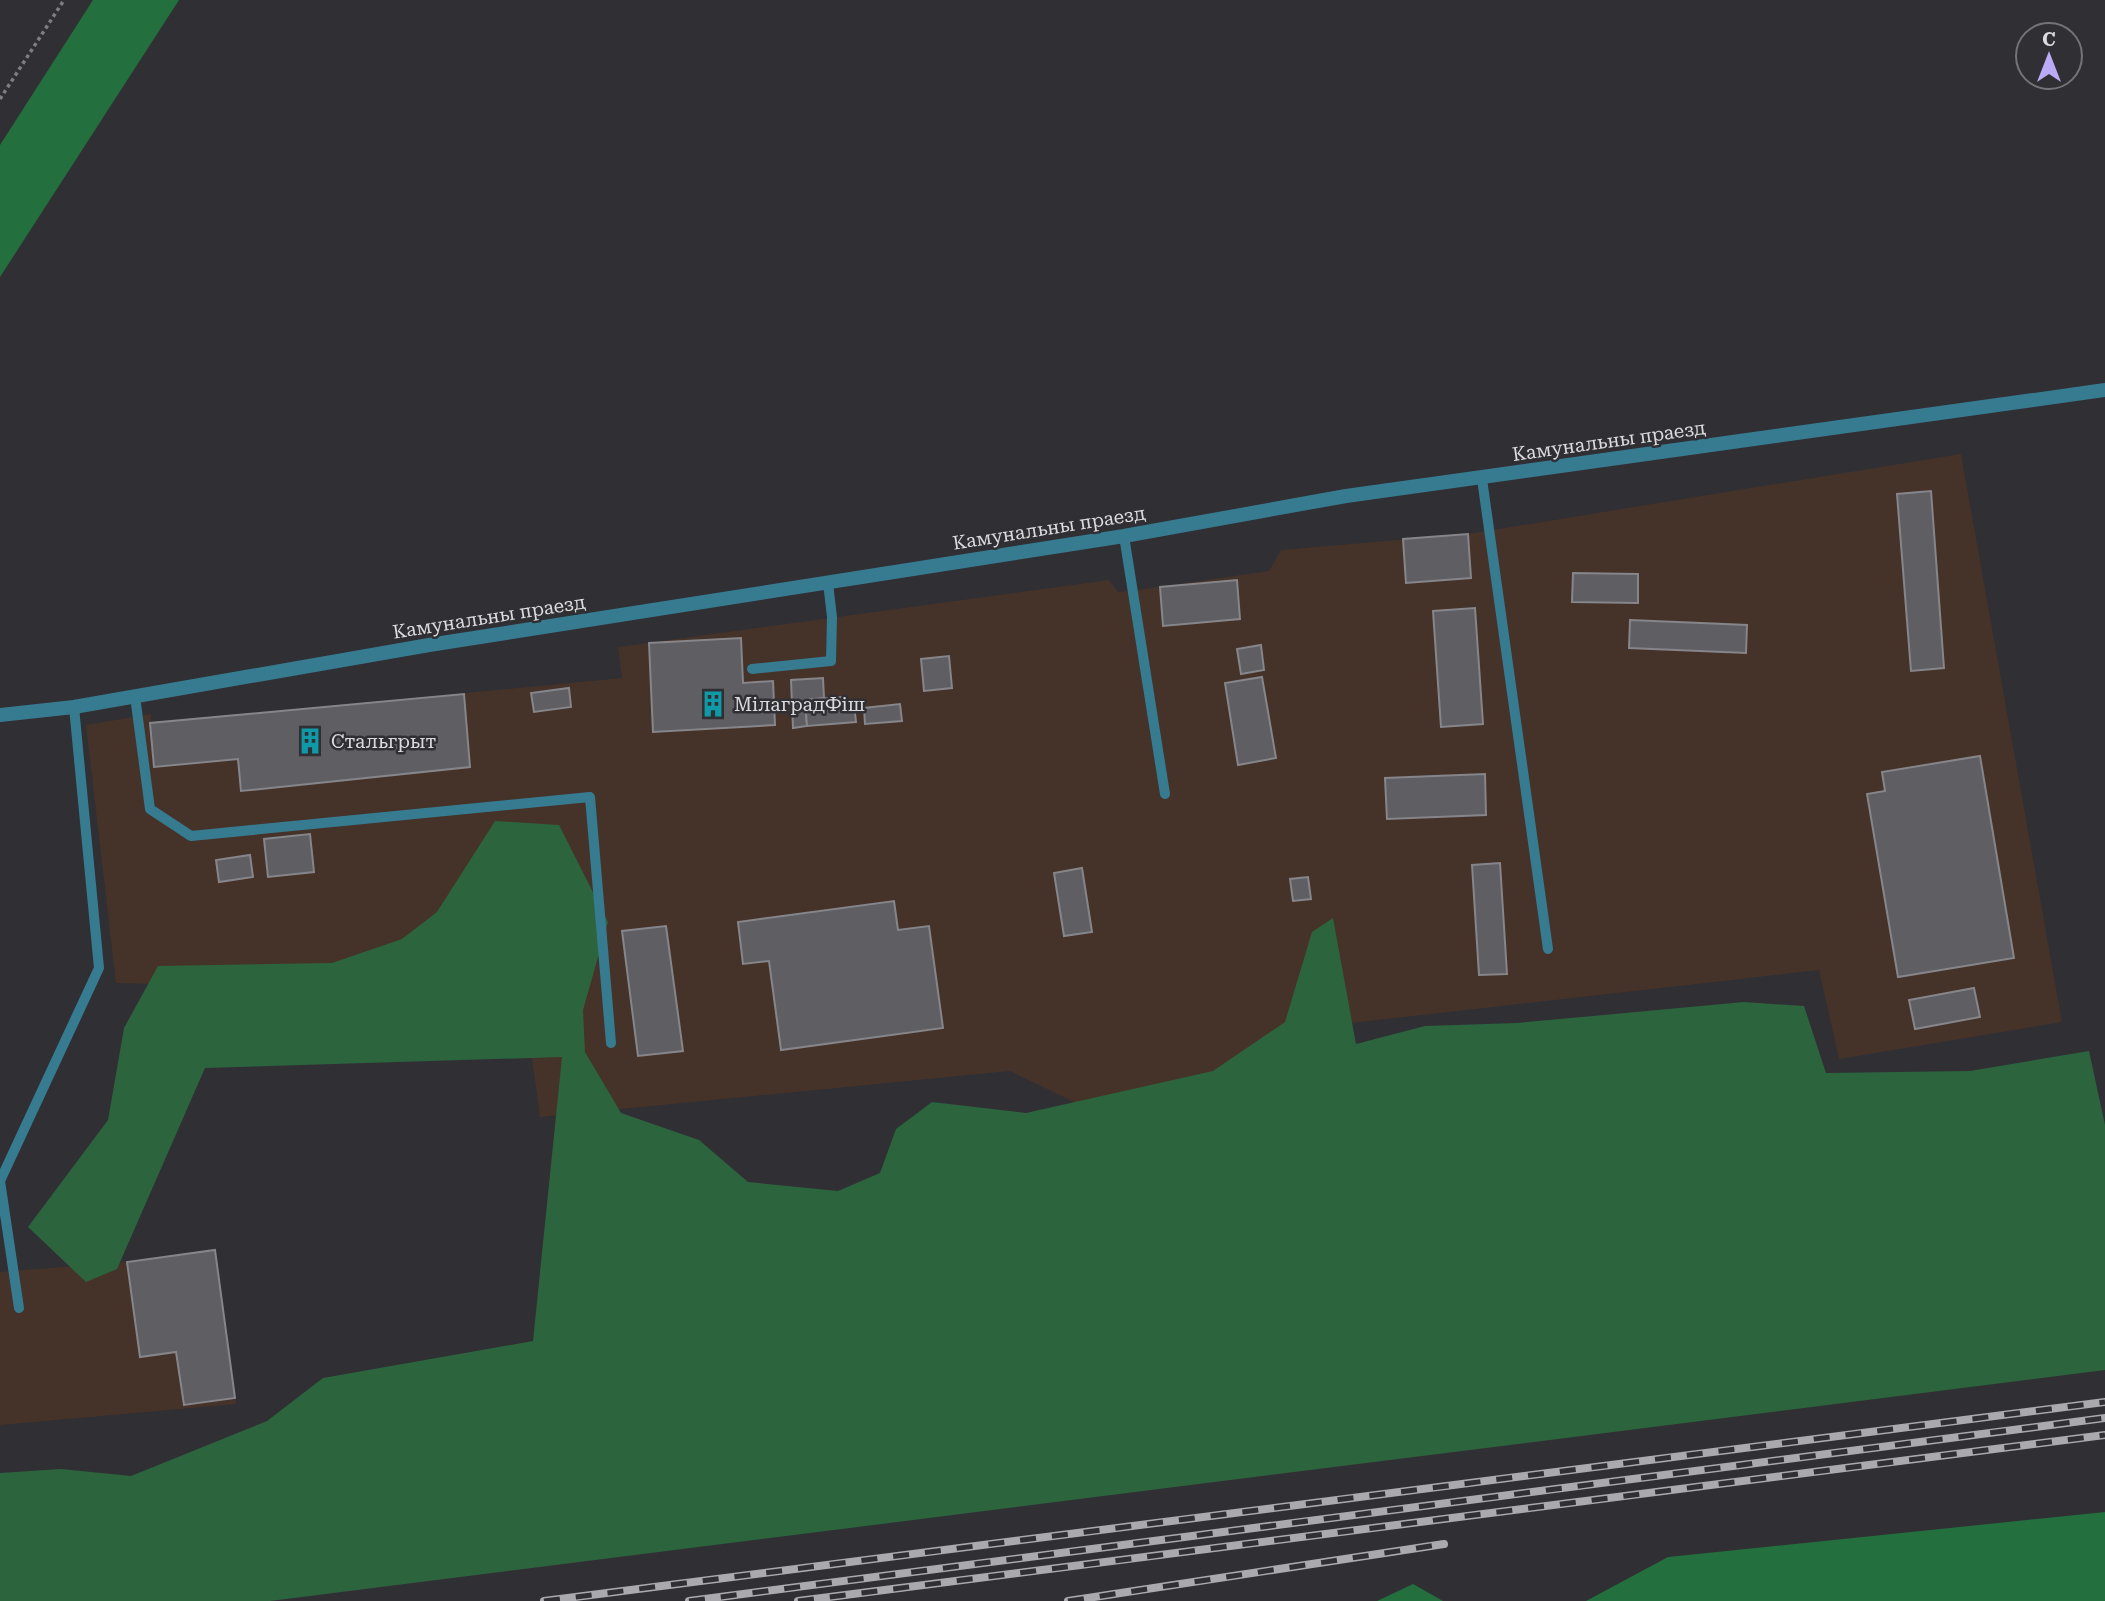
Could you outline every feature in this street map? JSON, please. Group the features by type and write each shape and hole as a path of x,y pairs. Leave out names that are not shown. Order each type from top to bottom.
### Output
{"street":[{"name":"Камунальны праезд","path":"0,715 74,707 429,645 1124,536 1346,496 2105,390"}],"lane":[{"path":"1482,479 1548,949"},
{"path":"1124,536 1165,793"},
{"path":"752,668 831,662 832,617 828,583"},
{"path":"135,696 150,809 191,836 590,797 611,1043"},
{"path":"19,1308 0,1181 99,968 74,707"}],"path":[{"path":"0,99 64,0"}],"shaded area":[{"path":"1961,454 2062,1022 1839,1059 1819,970 1342,1024 1101,1115 1010,1071 540,1117 523,992 116,983 86,725 151,714 151,723 622,678 618,647 1109,580 1118,592 1131,591 1269,571 1281,550 1468,534"},
{"path":"215,1250 236,1404 0,1425 0,1272 127,1262"}],"green space":[{"path":"93,0 179,0 0,277 0,145"},
{"path":"495,821 559,825 608,922 583,1010 585,1052 621,1113 699,1140 748,1182 838,1191 880,1173 896,1129 932,1102 1026,1113 1213,1071 1285,1022 1312,932 1333,918 1356,1044 1425,1026 1517,1023 1744,1002 1804,1006 1826,1073 1970,1071 2089,1051 2105,1125 2105,1370 270,1601 0,1601 0,1473 61,1469 131,1476 267,1421 323,1378 533,1341 562,1057 205,1068 117,1269 86,1282 28,1227 108,1120 124,1028 158,966 332,963 402,939 437,912"},
{"path":"2105,1512 2105,1601 1586,1601 1668,1557"},
{"path":"1413,1584 1443,1601 1377,1601"}],"building":[{"path":"1931,491 1944,668 1911,671 1897,494"},
{"path":"1468,534 1471,578 1406,583 1403,539"},
{"path":"1573,573 1638,574 1638,603 1572,602"},
{"path":"1237,580 1240,619 1163,626 1160,587"},
{"path":"1475,608 1483,724 1441,727 1433,611"},
{"path":"1630,620 1747,625 1746,653 1629,648"},
{"name":"МілаградФіш","path":"741,638 743,683 773,681 775,725 653,732 649,643"},
{"path":"1261,645 1264,670 1241,674 1237,649"},
{"path":"949,656 952,688 924,691 921,659"},
{"path":"1262,677 1276,758 1238,765 1225,683"},
{"path":"823,678 824,698 805,700 807,726 793,728 791,680"},
{"path":"569,688 571,707 534,712 531,693"},
{"name":"Стальгрыт","path":"464,694 470,767 241,791 238,759 154,767 150,723"},
{"path":"841,697 841,705 854,704 856,722 807,726 805,700"},
{"path":"900,704 902,721 865,724 864,708"},
{"path":"1980,756 2014,958 1898,977 1867,794 1885,791 1882,772"},
{"path":"1485,774 1486,815 1387,819 1385,778"},
{"path":"310,834 314,872 268,877 264,839"},
{"path":"250,855 253,877 219,882 216,860"},
{"path":"1500,863 1507,974 1479,975 1472,865"},
{"path":"1082,868 1092,932 1064,936 1054,873"},
{"path":"1308,877 1311,899 1293,901 1290,879"},
{"path":"894,901 898,930 929,926 943,1028 781,1050 769,961 743,964 738,922"},
{"path":"666,926 683,1051 638,1056 622,931"},
{"path":"1974,988 1980,1017 1915,1029 1909,1000"},
{"path":"215,1250 235,1398 184,1405 176,1352 140,1357 127,1262"}],"railway":[{"path":"544,1601 2105,1402"},
{"path":"689,1601 2105,1418"},
{"path":"798,1601 2105,1435"},
{"path":"1068,1601 1444,1544"}],"place":[{"name":"МілаградФіш","path":"713,704"},
{"name":"Стальгрыт","path":"310,741"}]}
